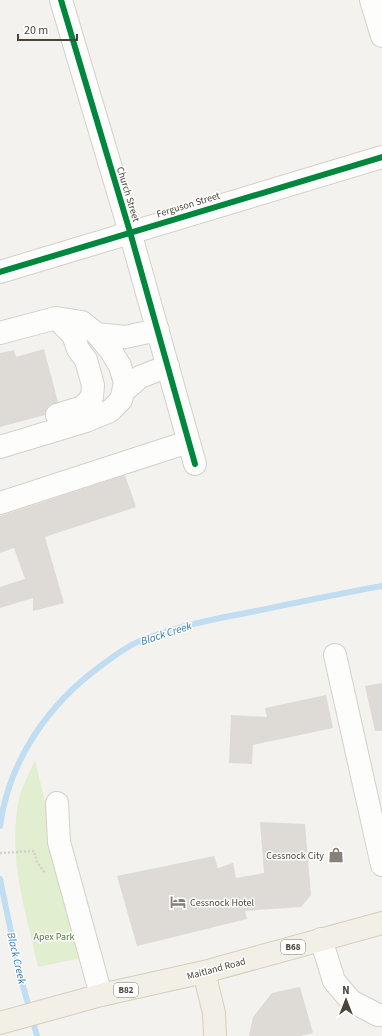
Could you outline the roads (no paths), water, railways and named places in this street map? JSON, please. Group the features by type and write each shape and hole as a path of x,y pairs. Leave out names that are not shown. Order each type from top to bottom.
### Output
{"main road":[{"name":"Maitland Road","path":"6,1020 101,995 204,972 382,923"},
{"path":"204,972 214,1013 215,1036"}],"street":[{"name":"Church Street","path":"61,0 130,232 195,464"},
{"path":"371,0 382,36"},
{"name":"Ferguson Street","path":"0,272 382,157"},
{"path":"0,333 56,318 82,322 96,334 120,366 125,383 121,400 110,411 86,422 0,446"},
{"path":"0,446 8,430 84,407 92,397 93,385 86,360 78,349 73,334 56,318"},
{"path":"96,334 125,338 158,330"},
{"path":"124,390 140,377 168,366"},
{"path":"0,504 122,462 188,442"},
{"path":"335,655 382,864"},
{"path":"57,803 59,842 101,995"},
{"path":"321,939 334,980 351,1001 378,1015 382,1015"}],"waterway":[{"name":"Black Creek","path":"0,826 12,778 34,735 65,697 83,680 125,648 167,631 223,617 382,586"},
{"name":"Black Creek","path":"0,879 20,975 37,1036"}],"place":[{"name":"Cessnock City","path":"336,855"},
{"name":"Cessnock Hotel","path":"178,902"}],"park label":[{"name":"Apex Park","path":"54,936"}]}
